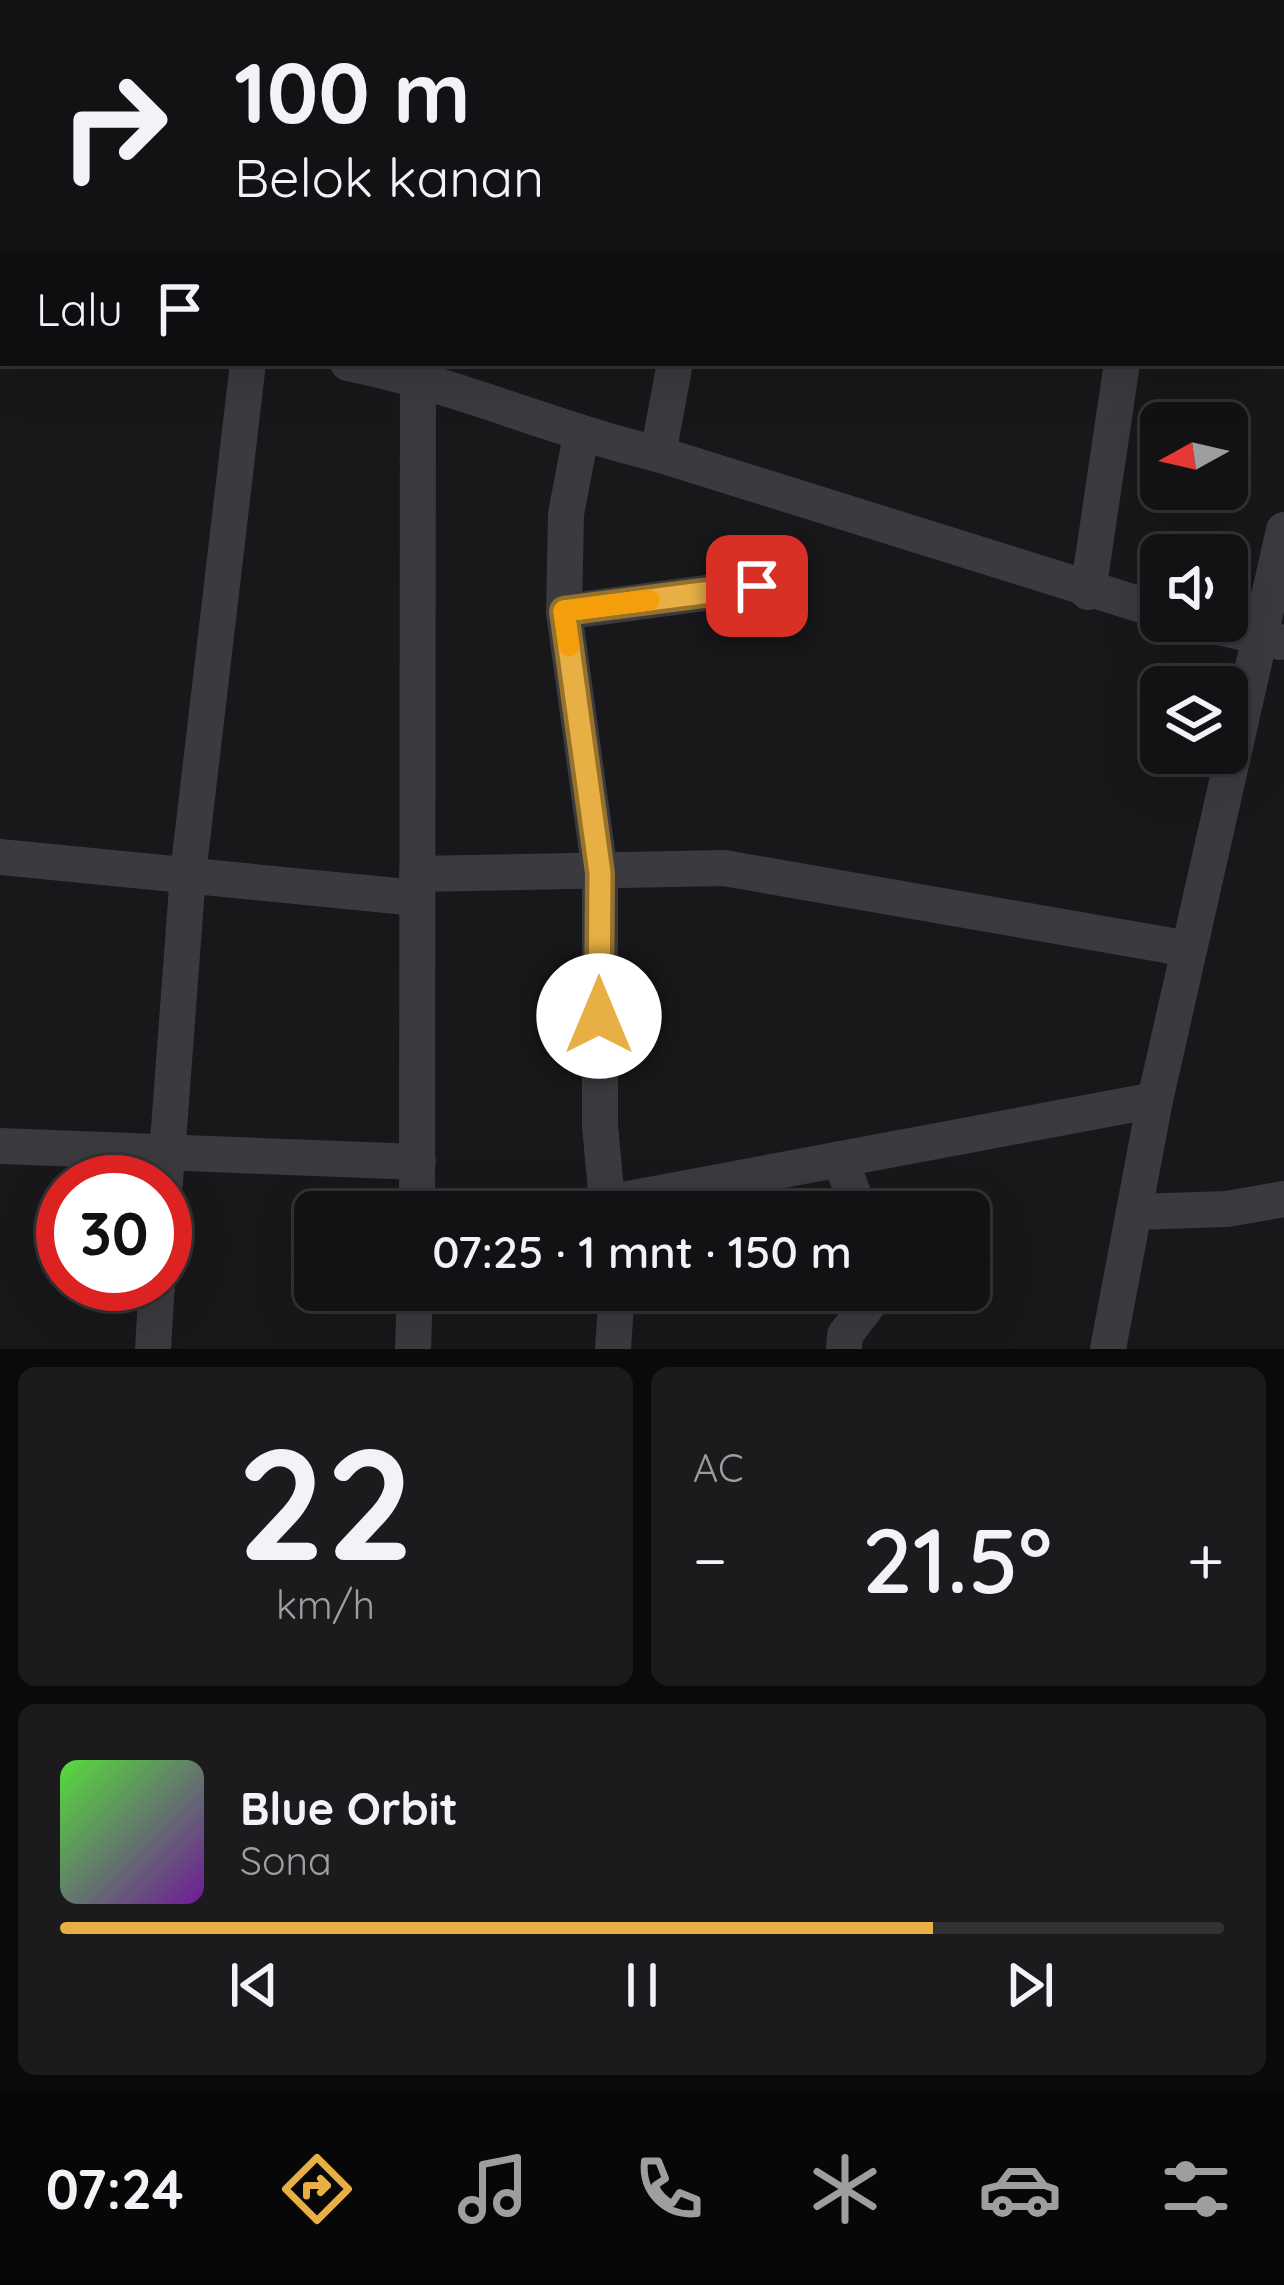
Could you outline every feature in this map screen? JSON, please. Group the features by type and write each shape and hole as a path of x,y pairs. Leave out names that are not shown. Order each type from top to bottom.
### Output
{"street":[{"path":"167,1155 188,874 248,366"},
{"path":"378,366 418,370 581,435 658,454 1140,606"},
{"path":"658,454 674,366"},
{"path":"1088,592 1122,366"},
{"path":"417,1191 418,370"},
{"path":"581,435 566,514 564,611 600,873 600,1126 606,1191"},
{"path":"1108,1349 1155,1100 1272,640 1284,530"},
{"path":"564,611 757,586"},
{"path":"0,857 188,874 417,886 724,868 1190,950"},
{"path":"690,1191 1155,1100"},
{"path":"0,1146 68,1155"},
{"path":"840,1160 852,1191"},
{"path":"192,1167 418,1162"},
{"path":"1134,1212 1227,1209 1284,1199"},
{"path":"152,1349 156,1311"},
{"path":"413,1349 414,1311"},
{"path":"614,1349 616,1311"},
{"path":"844,1349 845,1335 863,1311"}],"slow traffic":[{"path":"569,646 564,611 649,600"}],"route":[{"path":"599,1016 600,873 564,611 757,586"}]}
